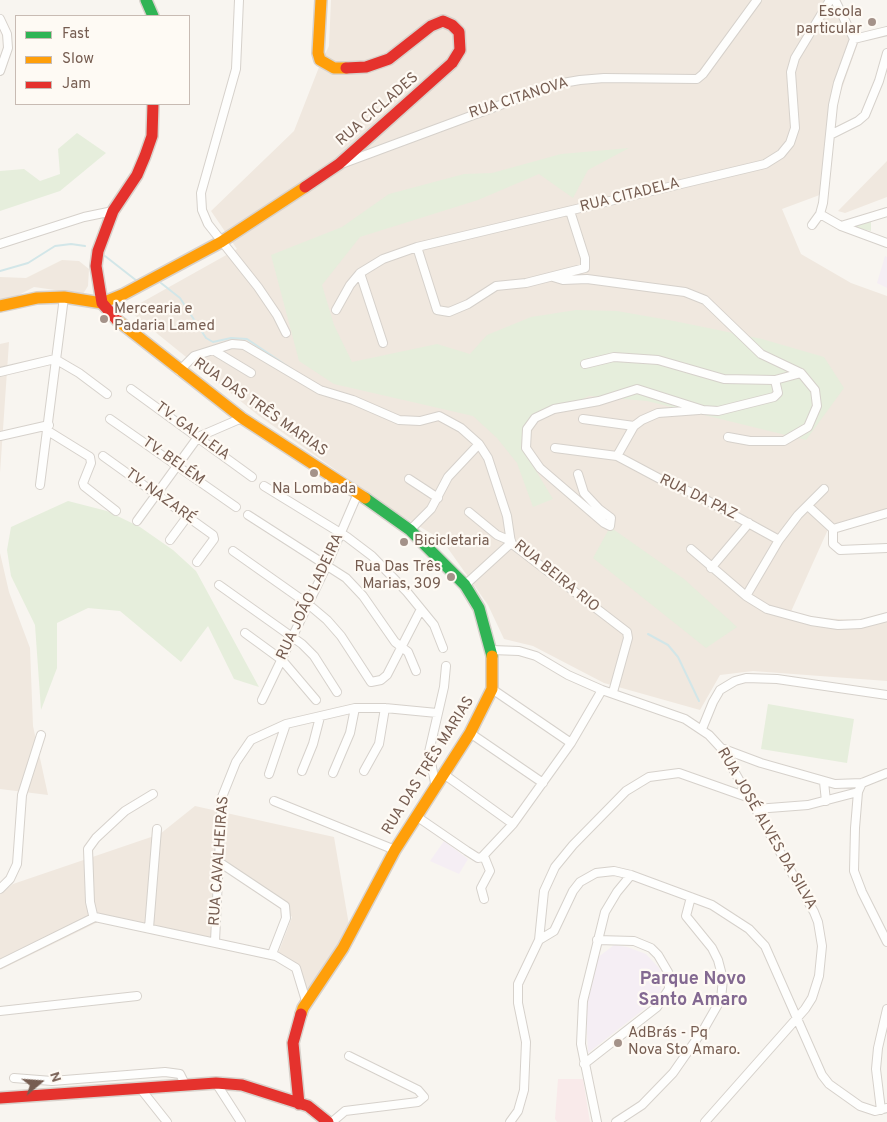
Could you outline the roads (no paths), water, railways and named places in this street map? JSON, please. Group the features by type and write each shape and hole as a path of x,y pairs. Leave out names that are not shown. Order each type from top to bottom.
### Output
{"street":[{"path":"147,0 153,15"},
{"path":"239,0 236,69 201,194 202,210 208,224 262,294 286,333"},
{"name":"RUA CICLADES","path":"102,303 124,294 221,242 255,222 339,164 422,93 449,66 460,50 461,40 459,32 452,25 443,21 437,22 389,59 366,67 334,68 320,60 318,53 321,0"},
{"name":"RUA CITANOVA","path":"339,164 557,84 604,78 697,79 712,62 757,0"},
{"name":"RUA CITADELA","path":"336,310 360,273 383,259 417,247 764,164 780,154 790,143 795,128 791,72 795,58 830,0"},
{"path":"812,225 820,214 823,203 832,134 833,105 838,82 854,38 836,0"},
{"path":"0,19 7,34 8,48 0,71"},
{"path":"854,38 887,30 887,36"},
{"path":"832,134 858,121 865,115 879,81 887,53"},
{"path":"0,306 37,298 64,297 102,303 97,275 98,251 113,211 137,176 146,156 152,136 153,105"},
{"path":"0,244 84,217 113,211"},
{"path":"417,247 435,306 440,312 449,312 468,304 496,286 553,277 581,270 586,266 570,211"},
{"path":"841,226 887,212"},
{"path":"820,214 841,226 887,243"},
{"path":"360,273 383,343"},
{"path":"553,277 563,280 587,279 685,292 705,300 761,354 802,373 815,390 817,406 808,427 784,441 750,441 728,437"},
{"path":"40,485 64,297"},
{"name":"RUA DAS TRÊS MARIAS","path":"102,303 122,326 242,418 358,492 410,530 465,586 479,608 492,650 492,690 470,733 395,850 343,948 306,1001 298,1020 294,1043 295,1103"},
{"name":"RUA BEIRA RIO","path":"179,370 194,356 232,344 244,345 320,390 353,400 399,420 409,422 439,416 444,418 479,444 488,458 503,504 511,542 580,598 625,630 628,638 613,692"},
{"path":"213,350 251,373"},
{"path":"585,364 614,357 658,360 724,378 775,380 802,373"},
{"path":"0,372 55,359 79,373 107,394"},
{"path":"617,456 634,426 658,413 718,411 774,397 778,393 775,380"},
{"name":"TV. GALILEIA","path":"131,389 252,477"},
{"path":"578,474 584,493 599,509 611,518 610,526 604,523 540,468 526,448 527,429 536,418 554,409 599,401 637,389 703,410"},
{"path":"137,521 198,437 242,418"},
{"path":"583,418 634,426"},
{"name":"TV. BELÉM","path":"110,419 236,507"},
{"path":"0,436 48,428 90,457 92,463 83,481 84,486 116,511"},
{"path":"410,530 438,498 448,477 479,444"},
{"name":"RUA DA PAZ","path":"556,448 617,456 656,477 699,496 779,540"},
{"name":"TV. NAZARÉ","path":"103,456 213,535 214,539 197,562"},
{"path":"409,479 438,498"},
{"path":"264,486 341,533 379,564 434,625 443,648"},
{"path":"746,596 779,540 798,515 824,489"},
{"name":"RUA JOÃO LADEIRA","path":"262,700 327,566 358,492"},
{"path":"808,506 833,529 833,544 840,550 887,548"},
{"path":"465,586 511,542 497,535 469,512"},
{"path":"833,529 887,513"},
{"path":"248,515 346,578 363,596 395,642 410,656 416,671"},
{"path":"170,540 186,517"},
{"path":"711,568 749,523"},
{"path":"691,549 746,596 767,608 838,625 861,624 887,617"},
{"path":"233,551 308,604 341,636 371,682 379,681 387,675 421,609"},
{"path":"219,585 293,636 314,656 337,692"},
{"path":"245,633 282,660 316,700"},
{"name":"RUA JOSÉ ALVES DA SILVA","path":"492,650 519,651 536,656 568,675 602,690 613,692 668,712 702,729 721,748 814,912 820,931 821,960 815,990 797,1018 705,1122"},
{"path":"436,788 429,752 444,686 446,666"},
{"path":"702,729 720,690 746,678 777,680 887,695"},
{"path":"492,690 571,743"},
{"path":"416,816 477,857 484,856 513,824 571,743 602,690"},
{"path":"333,773 350,733 355,708"},
{"name":"RUA CAVALHEIRAS","path":"215,941 222,797 226,782 243,750 251,740 286,724 355,708 385,708 437,713"},
{"path":"364,771 379,744 385,708"},
{"path":"302,771 313,744 320,717"},
{"path":"269,774 286,724"},
{"path":"470,733 543,782"},
{"path":"0,889 10,879 17,864 22,795 41,735"},
{"path":"721,748 824,782 862,783 887,773"},
{"path":"510,1122 518,1111 524,1090 526,1042 518,990 520,979 539,940 544,891 555,868 588,829 635,784 648,777 679,773 748,797"},
{"path":"444,775 513,824"},
{"path":"824,782 826,801"},
{"path":"862,783 858,792 853,853 854,871 862,892 887,942"},
{"path":"756,809 787,808 826,801 858,792"},
{"path":"95,917 90,902 88,849 96,838 125,811 152,794"},
{"path":"274,802 395,850"},
{"path":"149,928 157,829"},
{"path":"484,856 490,870 481,888 484,898"},
{"path":"219,862 285,906 286,918 272,954"},
{"path":"539,940 554,931 568,898 580,882 596,873 614,872 631,876 691,897 734,918 765,946 816,1066 830,1084 868,1110 884,1109 876,1068 878,1048 887,1009"},
{"path":"597,1122 584,1064 580,1032 584,993 605,912 617,892 631,876"},
{"path":"616,1122 642,1105 673,1073 705,1027 721,999 723,979 718,960 712,948 686,916 691,897"},
{"path":"0,964 95,917 272,954 288,961 296,968 306,1001"},
{"path":"584,1064 657,1007 669,989 668,972 658,955 651,948 634,940 597,940"},
{"path":"0,1011 137,996"},
{"path":"0,1098 216,1083 242,1085 308,1106 330,1122 344,1111 418,1102 424,1097 418,1090 349,1056"},
{"path":"14,1078 52,1082 145,1072 172,1072 180,1074 185,1084"},
{"path":"216,1083 241,1122"},
{"path":"140,1088 168,1122"},
{"path":"295,1103 322,1122"}],"waterway":[{"path":"0,271 28,263 55,246 71,244 85,246"},
{"path":"105,256 137,281"},
{"path":"161,283 180,298 206,338 213,342 231,338 247,339 293,370"},
{"path":"648,634 668,645 678,657 699,701"}],"place":[{"name":"Escola particular","path":"872,22"},
{"name":"Mercearia e Padaria Lamed","path":"104,319"},
{"name":"Na Lombada","path":"314,473"},
{"name":"Bicicletaria","path":"404,542"},
{"name":"Rua Das Três Marias, 309","path":"451,577"},
{"name":"AdBrás - Pq Nova Sto Amaro.","path":"618,1043"}],"district":[{"name":"Parque Novo Santo Amaro","path":"693,990"}]}
